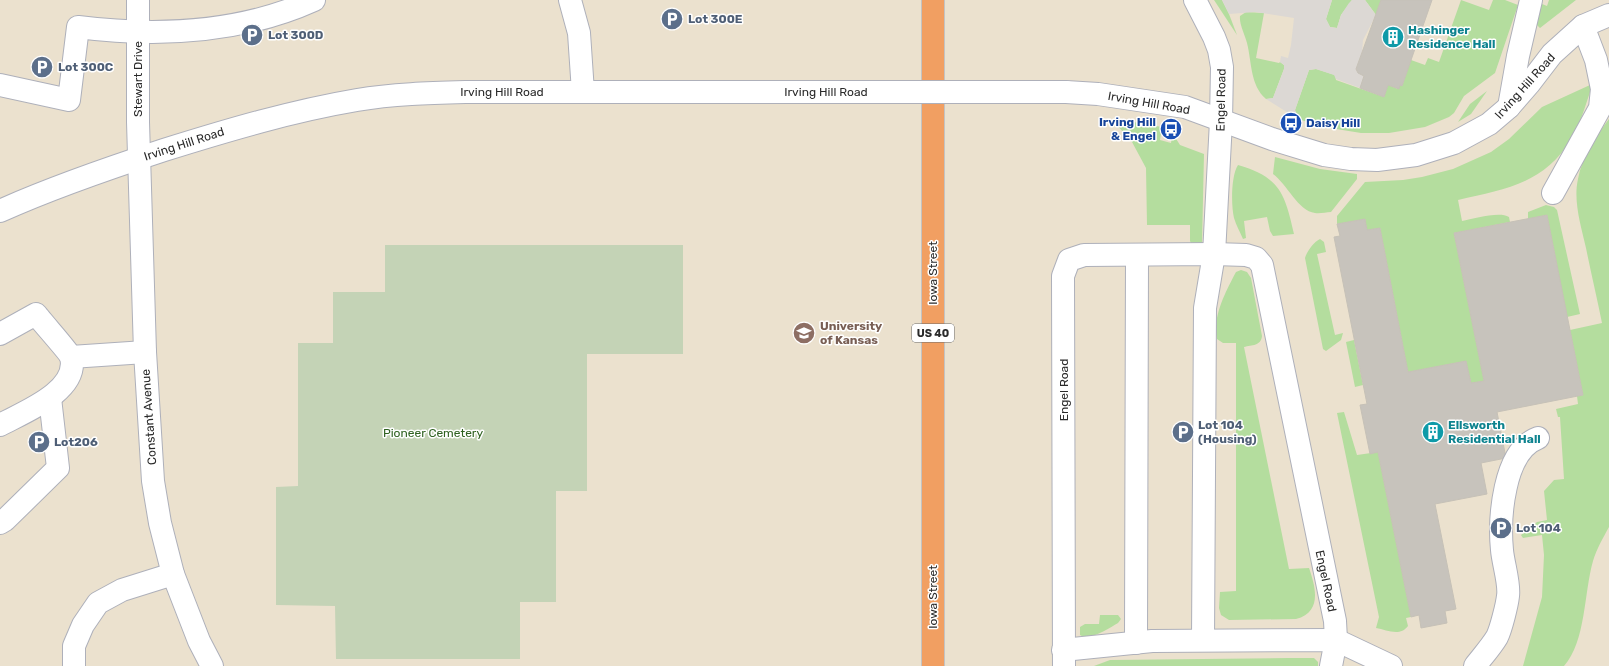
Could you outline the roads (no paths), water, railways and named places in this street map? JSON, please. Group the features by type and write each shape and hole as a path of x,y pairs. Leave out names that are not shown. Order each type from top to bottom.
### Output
{"highway":[{"name":"Iowa Street","path":"933,0 933,666"}],"street":[{"name":"Stewart Drive","path":"138,0 139,159"},
{"path":"0,85 69,100 78,27 138,32 190,31 247,23 314,0"},
{"path":"570,0 579,33 583,92"},
{"name":"Engel Road","path":"1195,0 1211,30 1221,57 1221,121 1214,254"},
{"path":"1509,107 1518,56 1531,0"},
{"name":"Irving Hill Road","path":"0,211 60,186 231,129 295,112 359,100 421,93 1066,92 1098,94 1185,107 1272,139 1324,155 1351,159 1377,160 1416,155 1454,143 1489,124 1509,107 1552,54 1583,26 1609,15"},
{"path":"1553,193 1600,108 1602,89 1596,60 1583,26"},
{"name":"Constant Avenue","path":"139,159 145,352 153,481 160,523 173,574 199,641 212,666"},
{"path":"1203,640 1205,308 1214,254"},
{"name":"Engel Road","path":"1064,658 1064,276 1069,260 1084,255 1214,254 1246,255 1256,258 1262,265 1335,621 1336,640 1331,666"},
{"path":"1136,643 1137,255"},
{"path":"0,334 36,314 71,357 71,371 65,384 50,398 0,425"},
{"path":"71,357 145,352"},
{"path":"0,523 5,520 58,468 50,398"},
{"path":"1475,666 1497,636 1509,594 1502,550 1502,514 1505,488 1514,461 1530,441 1538,438"},
{"path":"74,666 74,646 83,624 98,603 122,590 173,574"},
{"path":"1064,658 1136,643 1203,640 1336,640 1391,666"}],"place":[{"name":"Lot 300E","path":"672,19"},
{"name":"Lot 300D","path":"252,35"},
{"name":"Hashinger Residence Hall","path":"1393,37"},
{"name":"Lot 300C","path":"42,67"},
{"name":"Daisy Hill","path":"1291,123"},
{"name":"Irving Hill & Engel","path":"1171,129"},
{"name":"University of Kansas","path":"804,333"},
{"name":"Lot 104 (Housing)","path":"1183,432"},
{"name":"Ellsworth Residential Hall","path":"1433,432"},
{"name":"Lot206","path":"39,442"},
{"name":"Lot 104","path":"1501,528"}],"park label":[{"name":"Pioneer Cemetery","path":"433,433"}]}
